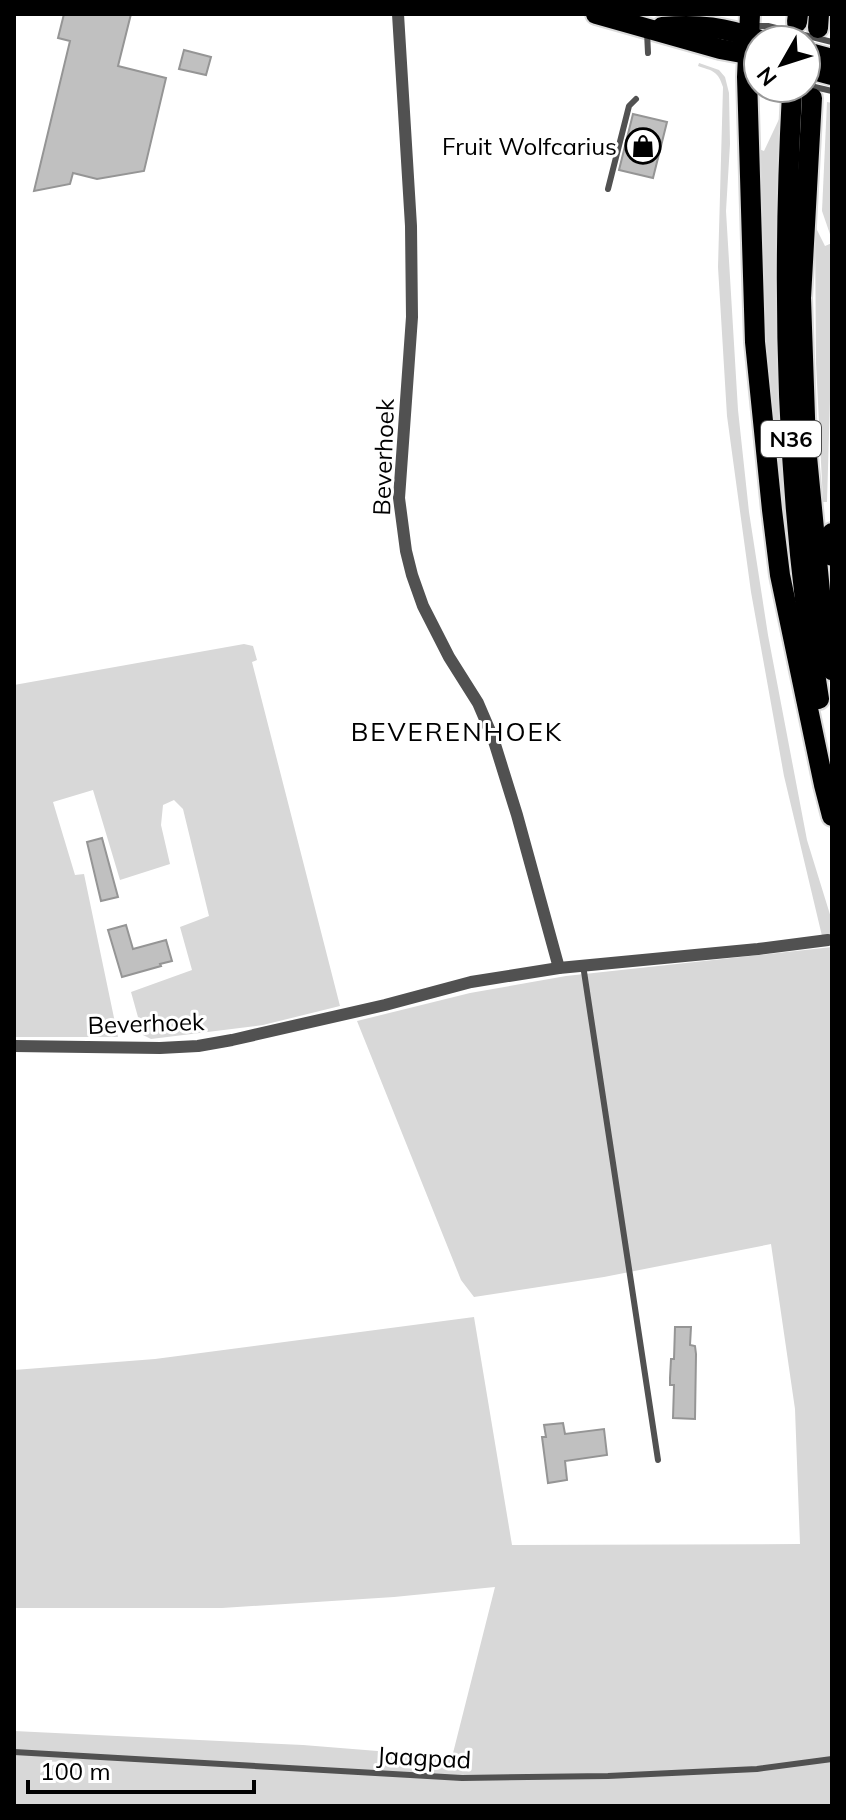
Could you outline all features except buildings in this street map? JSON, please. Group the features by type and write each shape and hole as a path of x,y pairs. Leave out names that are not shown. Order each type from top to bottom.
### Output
{"main road":[{"path":"596,14 720,49 742,46"},
{"path":"646,28 693,25 723,14"},
{"path":"693,25 733,30 742,37"},
{"path":"753,104 755,342 772,510 780,575 832,816"},
{"name":"N36","path":"808,104 787,184 786,292 791,445 804,589 832,782"},
{"name":"N36","path":"810,104 801,298 806,446 822,612 832,670"},
{"path":"832,533 832,556"}],"street":[{"name":"Beverhoek","path":"398,14 411,226 412,317 399,498 406,551 423,606 449,657 478,703 493,738 559,968"},
{"name":"Beverhoek","path":"14,1046 198,1046 385,1005 471,982 583,965 744,951 828,940"}],"lane":[{"path":"646,28 648,53"},
{"path":"608,189 629,106 636,99"},
{"path":"583,965 658,1460"},
{"name":"Jaagpad","path":"14,1752 462,1778 608,1776 757,1769 832,1759"}],"shaded area":[{"path":"699,63 719,70 725,77 729,93 726,211 738,410 749,512 768,635 807,840 832,921 832,935 822,936 784,776 751,592 727,416 718,267 723,87 717,75 698,66"},
{"path":"827,102 832,103 832,240 822,211"},
{"path":"780,117 776,263 779,408 785,504 800,637 773,479 761,331 756,148 764,151"},
{"path":"815,226 825,246 832,243 827,502 823,502 816,363"},
{"path":"244,644 253,646 257,660 252,662 340,1006 263,1025 151,1039 143,1035 131,992 192,970 180,927 209,916 183,809 174,800 163,805 161,825 170,864 120,880 93,790 53,802 75,875 84,874 118,1037 14,1037 14,685"},
{"path":"832,947 832,1806 14,1806 14,1731 303,1745 452,1757 495,1587 222,1608 14,1608 14,1370 155,1359 474,1317 512,1545 800,1544 795,1409 771,1244 604,1277 474,1297 461,1280 357,1021 470,993 566,976"}],"place":[{"name":"Fruit Wolfcarius","path":"643,146"}],"district":[{"name":"BEVERENHOEK","path":"457,731"}]}
